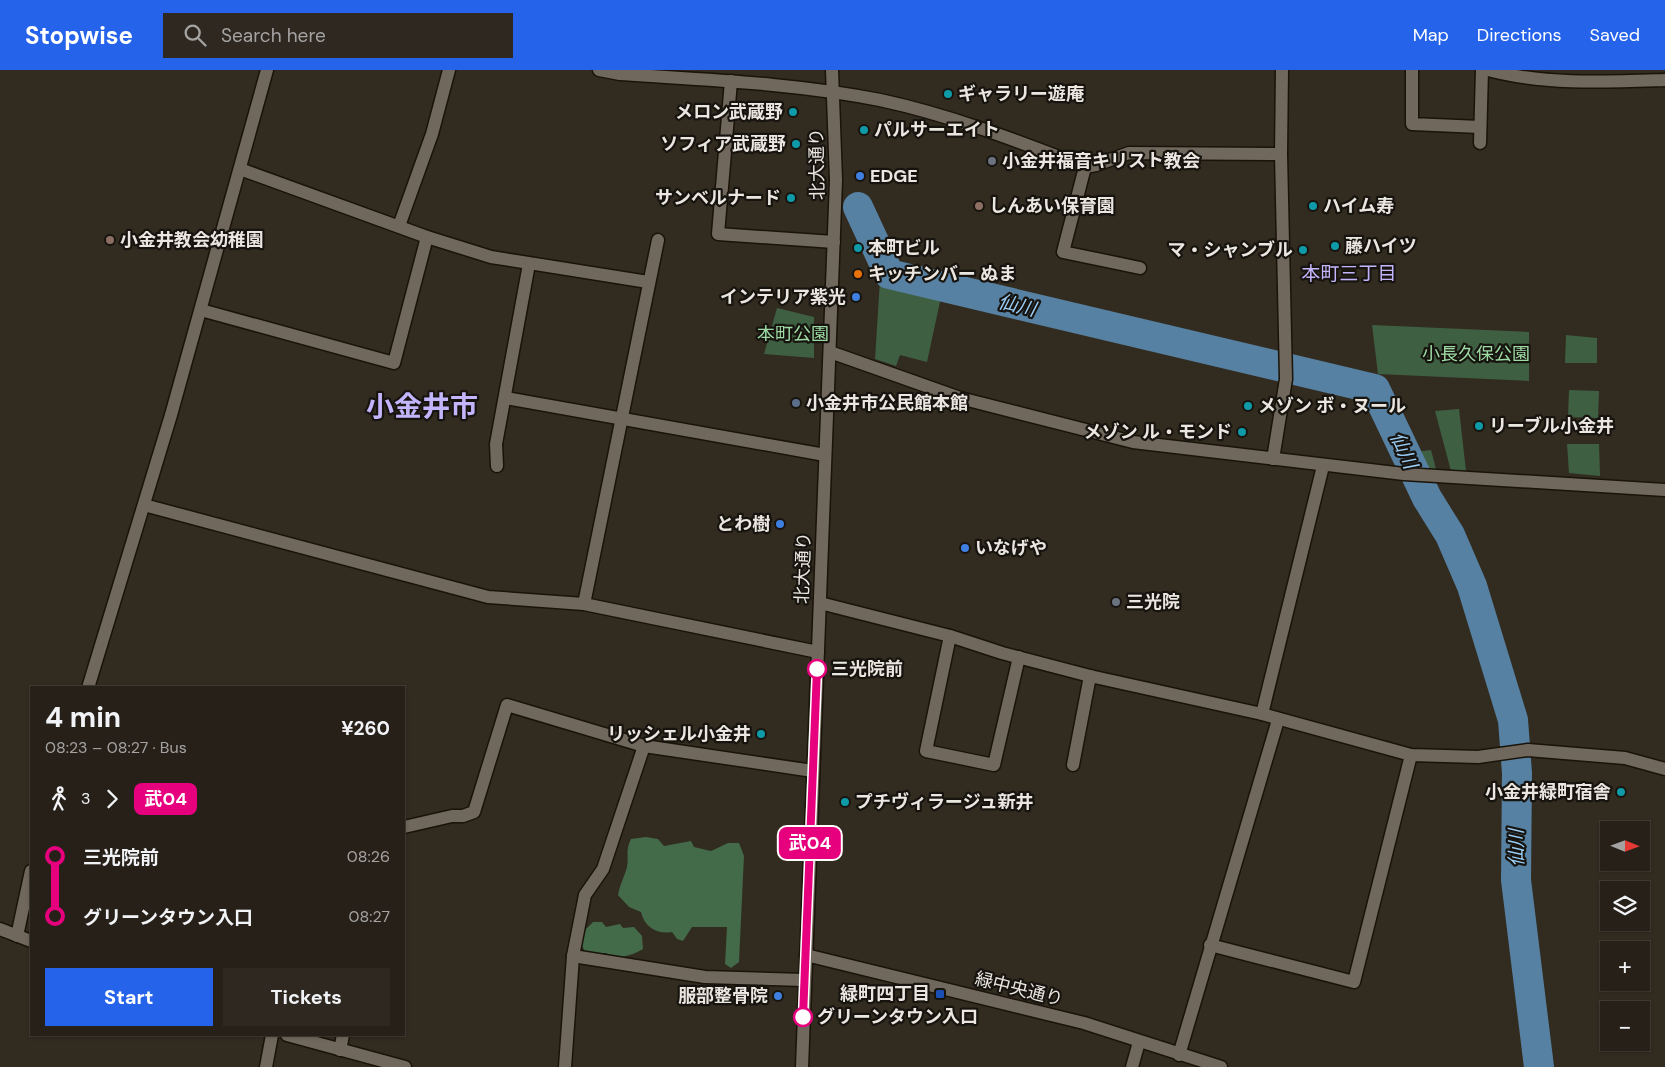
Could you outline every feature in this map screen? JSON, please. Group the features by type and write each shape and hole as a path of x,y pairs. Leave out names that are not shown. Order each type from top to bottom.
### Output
{"street":[{"path":"89,686 201,310 267,70"},
{"path":"399,226 432,134 449,70"},
{"path":"599,70 620,74 730,81 833,92 920,110 1018,141 1085,167 1129,153 1281,154"},
{"name":"北大通り","path":"802,1067 836,180 832,70"},
{"path":"1273,459 1286,379 1281,154 1282,70"},
{"path":"1412,70 1412,124 1480,127"},
{"path":"1480,143 1482,70"},
{"path":"1488,70 1516,78 1562,76 1665,80"},
{"path":"730,81 718,234 834,242"},
{"path":"1085,167 1063,252 1140,268"},
{"path":"240,169 427,237 492,257 648,282"},
{"path":"201,310 394,363 427,237"},
{"path":"584,604 658,240"},
{"path":"497,466 496,444 506,398 529,264"},
{"path":"830,352 960,398 1132,442 1323,466 1404,474 1665,490"},
{"path":"506,398 825,455"},
{"path":"1262,714 1323,466"},
{"path":"144,505 488,597 584,604 818,652"},
{"path":"820,603 950,636 1090,676 1262,714 1278,720 1412,755 1478,757 1528,750 1624,758 1665,769"},
{"path":"950,636 926,752 994,765 1019,657"},
{"path":"1073,765 1090,676"},
{"path":"405,826 452,816 463,816 474,812 507,705 644,746 813,772"},
{"path":"1179,1055 1278,720"},
{"path":"565,1067 573,956 585,895 603,869 644,746"},
{"path":"1210,945 1354,982 1412,755"},
{"path":"17,936 28,896 30,879"},
{"path":"0,929 30,941"},
{"name":"緑中央通り","path":"806,955 1084,1022 1179,1055 1221,1067"},
{"path":"573,956 705,977 804,980"},
{"path":"266,1067 272,1036"},
{"path":"291,1036 392,1066 405,1067"},
{"path":"340,1050 343,1036"},
{"path":"1132,1067 1140,1042"}],"green space":[{"path":"880,280 941,297 927,362 900,355 896,366 875,359"},
{"name":"本町公園","path":"777,308 814,317 814,358 764,354"},
{"name":"小長久保公園","path":"1372,325 1529,332 1529,381 1378,374"},
{"path":"1566,335 1597,338 1597,363 1565,363"},
{"path":"1569,390 1599,391 1598,418 1568,417"},
{"path":"1459,409 1466,471 1451,471 1435,411"},
{"path":"1567,444 1599,444 1600,476 1569,473"},
{"path":"1431,450 1436,469 1419,468 1414,452"},
{"path":"646,837 658,839 664,846 691,841 694,847 711,851 728,843 739,843 744,856 739,962 731,968 725,964 727,927 692,927 683,941 677,939 672,932 667,933 652,929 645,922 641,912 629,907 618,895 627,867 629,843 631,839"},
{"path":"593,922 602,922 606,927 620,924 623,928 634,927 642,936 643,949 619,957 611,957 606,953 586,953 581,944 584,931"}],"waterway":[{"name":"仙川","path":"858,207 889,274 1375,389 1427,498 1450,535 1472,586 1513,720 1517,773 1516,880 1539,1067"}],"bus line":[{"name":"武04","path":"803,1017 817,669"}],"place":[{"name":"ギャラリー遊庵","path":"948,94"},
{"name":"メロン武蔵野","path":"793,112"},
{"name":"パルサーエイト","path":"864,130"},
{"name":"ソフィア武蔵野","path":"796,144"},
{"name":"小金井福音キリスト教会","path":"992,161"},
{"name":"EDGE","path":"860,176"},
{"name":"サンベルナード","path":"791,198"},
{"name":"しんあい保育園","path":"979,206"},
{"name":"ハイム寿","path":"1313,206"},
{"name":"小金井教会幼稚園","path":"110,240"},
{"name":"藤ハイツ","path":"1335,246"},
{"name":"本町ビル","path":"858,248"},
{"name":"マ・シャンブル","path":"1303,250"},
{"name":"キッチンバー ぬま","path":"858,274"},
{"name":"インテリア紫光","path":"856,297"},
{"name":"小金井市公民館本館","path":"796,403"},
{"name":"メゾン ボ・ヌール","path":"1248,406"},
{"name":"リーブル小金井","path":"1479,426"},
{"name":"メゾン ル・モンド","path":"1242,432"},
{"name":"とわ樹","path":"780,524"},
{"name":"いなげや","path":"965,548"},
{"name":"三光院","path":"1116,602"},
{"name":"三光院前","path":"817,669"},
{"name":"リッシェル小金井","path":"761,734"},
{"name":"小金井緑町宿舎","path":"1621,792"},
{"name":"プチヴィラージュ新井","path":"845,802"},
{"name":"緑町四丁目","path":"940,994"},
{"name":"服部整骨院","path":"778,996"},
{"name":"グリーンタウン入口","path":"803,1017"}],"district":[{"name":"本町三丁目","path":"1349,273"},
{"name":"小金井市","path":"422,406"}]}
